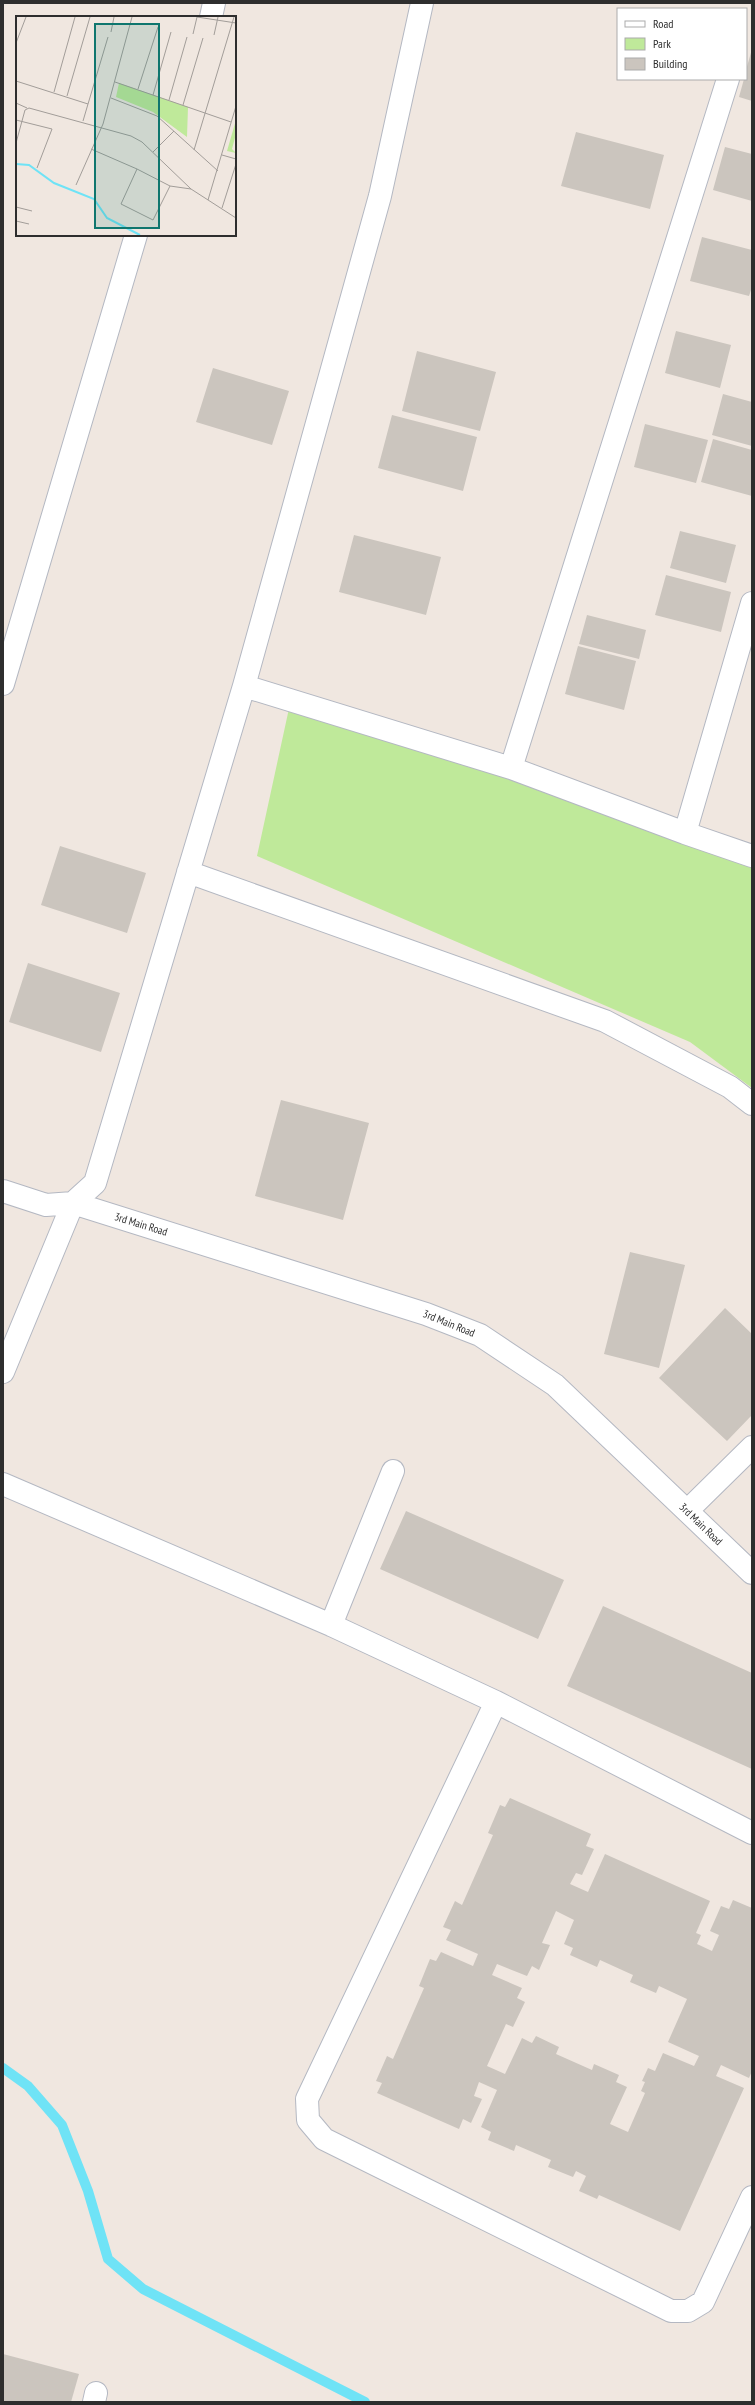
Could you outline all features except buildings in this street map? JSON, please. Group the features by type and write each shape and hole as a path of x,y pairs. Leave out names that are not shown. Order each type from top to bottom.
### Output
{"street":[{"path":"211,16 214,3"},
{"path":"3,1372 73,1203 95,1183 244,686 380,196 422,3"},
{"path":"511,768 728,80"},
{"path":"3,684 136,236"},
{"path":"685,833 752,603"},
{"path":"244,686 511,768 685,833 752,856"},
{"path":"188,872 605,1021 730,1086 752,1104"},
{"path":"3,1191 46,1205 73,1203"},
{"name":"3rd Main Road","path":"73,1203 426,1314 480,1335 555,1385 752,1573"},
{"path":"687,1511 752,1446"},
{"path":"331,1625 393,1471"},
{"path":"3,1484 331,1625 496,1702 752,1833"},
{"path":"496,1702 307,2098 308,2120 324,2139 671,2311 688,2311 703,2302 752,2197"}],"green space":[{"path":"293,690 752,854 752,1088 690,1042 257,856"}],"waterway":[{"path":"3,2068 28,2086 62,2125 88,2191 108,2259 143,2289 365,2402"}]}
